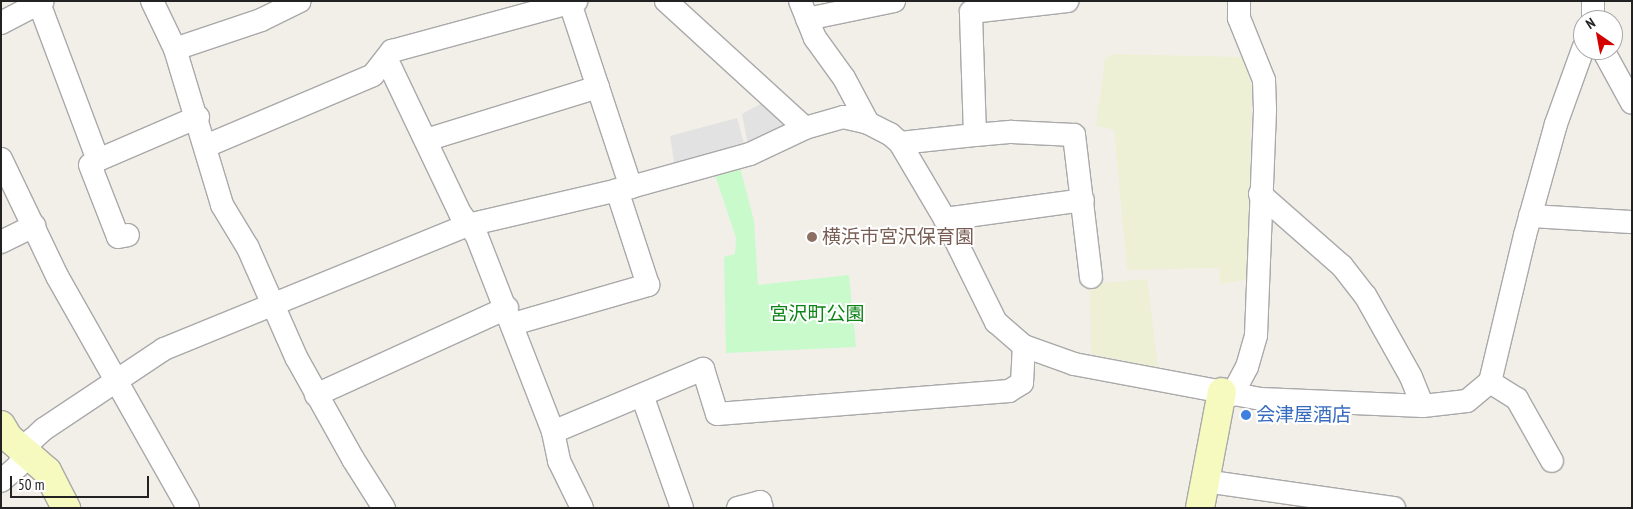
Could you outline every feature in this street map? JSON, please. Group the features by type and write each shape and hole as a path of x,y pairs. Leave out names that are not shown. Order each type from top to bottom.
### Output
{"street":[{"path":"152,1 175,49 198,117 222,204 248,248 271,306 316,395 384,508"},
{"path":"175,49 261,20 300,1"},
{"path":"666,1 805,128"},
{"path":"868,123 844,78 815,38 804,10 894,1"},
{"path":"975,135 970,6 1067,1"},
{"path":"1200,508 1204,481 1227,394 1247,367 1256,335 1264,80 1239,18 1239,1"},
{"path":"1,23 41,2 98,160"},
{"path":"206,146 373,75 387,60 392,51 573,2 598,88 648,285 510,316 316,395"},
{"path":"387,60 468,225 476,234 510,316 553,432 559,461 582,508"},
{"path":"1,481 18,466 25,452 44,429 164,349 468,225 624,189 750,154 805,128 843,117 868,123 890,134 900,143 945,219 996,322 1024,346 1074,364 1227,394 1328,403 1423,406 1467,401 1490,382 1507,302 1530,216 1556,124 1579,60"},
{"path":"1608,60 1632,103"},
{"path":"426,140 598,88"},
{"path":"128,235 118,237 90,165 198,117"},
{"path":"900,143 1012,132 1074,135 1091,277"},
{"path":"1,159 34,226 116,381 188,508"},
{"path":"1260,194 1342,266 1365,295 1411,376 1423,406"},
{"path":"945,219 1083,200"},
{"path":"1530,216 1632,222"},
{"path":"1,242 34,226"},
{"path":"553,432 702,369 718,414 1009,391 1022,383 1024,346"},
{"path":"1490,382 1517,399 1552,461"},
{"path":"642,395 682,508"},
{"path":"1,425 8,437 47,472 66,508"},
{"path":"1204,481 1394,508"},
{"path":"738,508 760,502 762,508"}],"green space":[{"path":"1116,54 1242,57 1252,86 1247,279 1220,285 1219,268 1127,270 1114,130 1096,126 1105,58"},
{"name":"宮沢町公園","path":"739,163 754,221 758,285 849,275 856,347 726,353 724,257 735,254 736,238 714,172"},
{"path":"1147,279 1158,367 1091,354 1090,284"}],"shaded area":[{"path":"762,103 788,125 748,145 742,114"},
{"path":"737,118 745,147 675,167 670,136"}],"place":[{"name":"横浜市宮沢保育園","path":"812,237"},
{"name":"会津屋酒店","path":"1246,415"}]}
